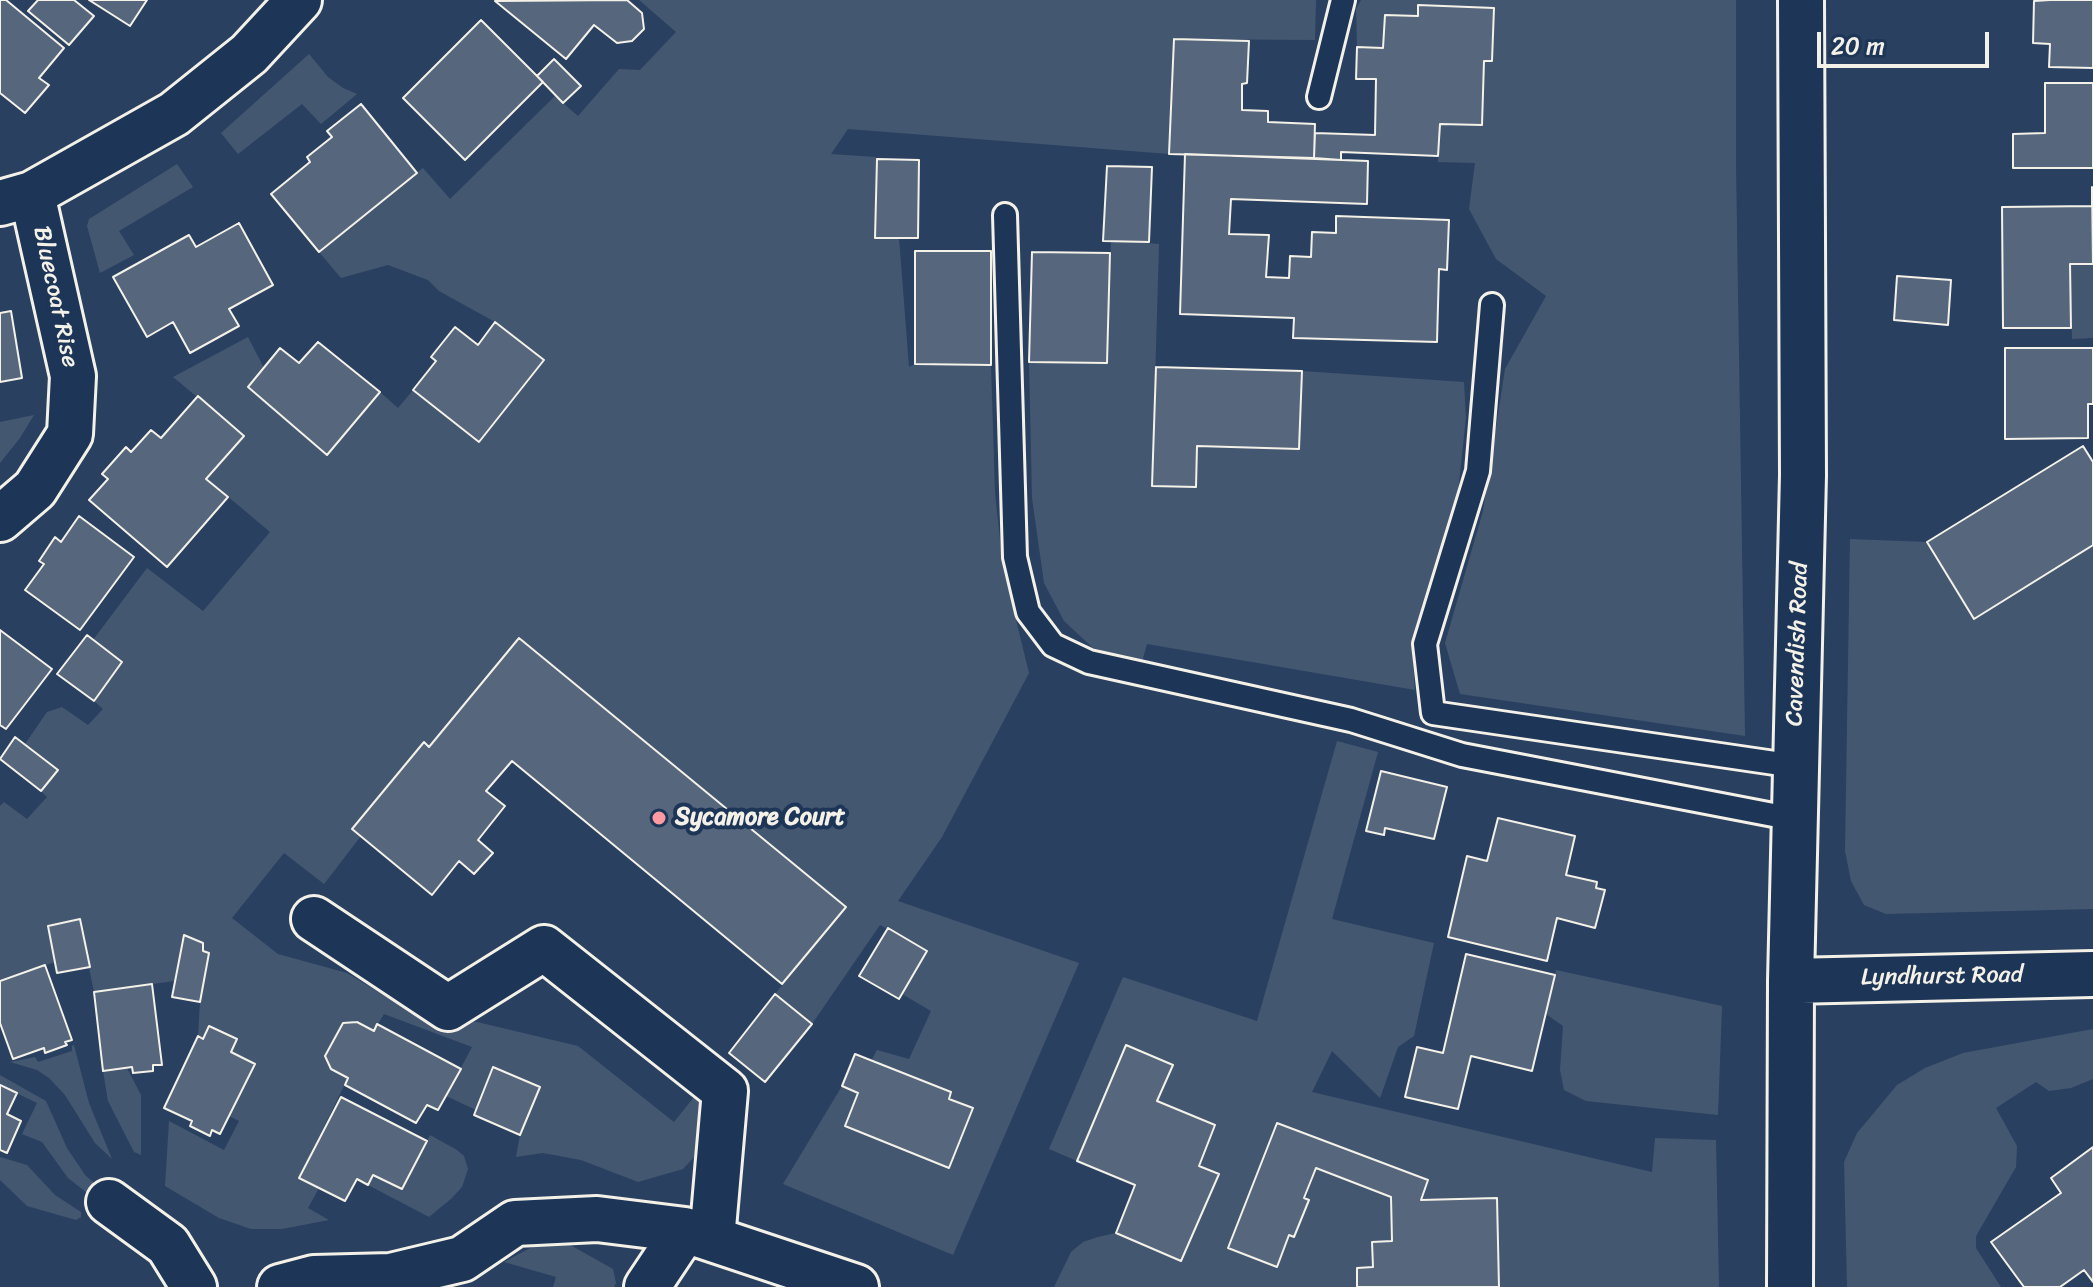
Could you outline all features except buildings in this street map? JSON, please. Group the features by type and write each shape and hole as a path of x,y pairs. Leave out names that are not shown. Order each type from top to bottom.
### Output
{"street":[{"path":"16,198 174,114 249,54 299,0"},
{"name":"Cavendish Road","path":"1790,1287 1791,981 1803,475 1801,0"},
{"name":"Bluecoat Rise","path":"0,519 35,489 70,434 73,376 16,198"},
{"path":"314,919 448,1008 544,948 725,1091 698,1235 647,1287"},
{"name":"Lyndhurst Road","path":"1791,981 2093,974"},
{"path":"109,1202 168,1245 194,1287"},
{"path":"280,1287 314,1278 391,1276 462,1259 515,1223 597,1219 698,1235 856,1287"}],"lane":[{"path":"1319,97 1343,0"},
{"path":"1005,215 1015,557 1028,612 1053,645 1089,662 1351,720 1462,755 1794,819"},
{"path":"1492,305 1478,471 1425,644 1433,713 1795,766"}],"shaded area":[{"path":"639,0 1316,0 1315,40 1174,39 1169,154 848,129 831,154 877,159 875,237 899,238 909,367 915,364 991,365 995,493 1003,567 1029,673 942,837 898,901 1079,963 953,1255 783,1184 842,1086 858,1093 845,1126 948,1168 972,1108 949,1099 951,1092 871,1061 877,1050 909,1059 931,1011 902,994 927,951 880,925 812,1024 775,994 845,906 519,638 429,747 423,743 352,828 361,836 324,884 284,853 232,918 278,954 347,973 397,1003 578,1046 674,1122 698,1092 709,1123 700,1151 683,1169 638,1182 581,1160 543,1153 516,1157 520,1135 540,1087 494,1067 476,1110 446,1096 472,1047 384,1014 374,1031 357,1022 343,1023 325,1056 331,1069 348,1078 299,1177 319,1188 308,1208 329,1220 282,1229 251,1229 219,1218 165,1186 169,1121 224,1150 239,1121 229,1116 255,1065 231,1052 237,1039 209,1026 203,1039 198,1036 200,1002 209,954 181,949 174,981 94,992 79,919 48,926 55,962 0,981 0,806 4,802 27,819 47,797 41,791 57,770 25,744 47,712 62,707 88,725 103,709 94,701 122,662 93,640 147,568 203,611 270,532 207,479 244,436 173,377 248,337 264,368 248,388 327,455 380,392 398,408 413,390 479,441 543,360 495,322 439,291 428,280 388,265 341,278 319,252 423,168 450,199 555,96 578,116 619,69 640,70 676,32"},
{"path":"1361,0 1736,0 1745,736 1460,694 1445,643 1483,511 1505,369 1546,296 1496,259 1469,209 1475,163 1438,162 1440,124 1482,125 1484,61 1492,60 1494,9 1419,6 1418,16 1385,15 1383,48 1357,47 1356,9"},
{"path":"309,54 328,77 357,94 321,124 302,104 238,154 221,133"},
{"path":"177,164 193,187 119,231 134,255 100,273 87,226 89,219"},
{"path":"1111,240 1159,244 1152,486 1196,487 1197,446 1299,448 1302,371 1464,382 1466,418 1458,492 1412,645 1415,690 1147,644 1142,662 1093,648 1064,621 1044,583 1032,498 1029,362 1107,363"},
{"path":"2070,264 2093,264 2093,338 2072,339"},
{"path":"34,415 20,438 0,463 0,422"},
{"path":"1850,539 1927,542 1974,619 2093,545 2093,909 1886,914 1864,905 1851,881 1845,851"},
{"path":"1337,741 1378,752 1332,919 1434,943 1414,1036 1398,1047 1380,1098 1332,1051 1312,1092 1652,1172 1655,1138 1716,1140 1719,1287 1499,1287 1497,1198 1421,1200 1427,1180 1277,1123 1228,1248 1277,1267 1289,1235 1293,1237 1316,1168 1391,1197 1392,1241 1372,1242 1373,1267 1357,1268 1357,1287 1054,1287 1071,1252 1083,1242 1116,1233 1181,1261 1218,1175 1199,1166 1215,1125 1157,1101 1172,1065 1126,1045 1077,1161 1049,1149 1123,977 1257,1021"},
{"path":"1556,970 1722,1006 1718,1115 1586,1101 1564,1090 1560,1070 1563,1026 1546,1014"},
{"path":"2093,1029 2093,1079 2071,1088 2049,1091 2036,1082 1996,1108 2017,1146 2016,1167 1976,1236 1976,1248 2001,1287 1847,1287 1844,1162 1857,1133 1897,1085 1925,1068 1963,1053"},
{"path":"74,1045 89,1103 112,1159 95,1143 65,1095 49,1078 37,1070 10,1062 35,1057 38,1062 72,1051"},
{"path":"127,1068 141,1095 141,1155 134,1152 108,1101 103,1071"},
{"path":"0,1075 46,1101 67,1148 85,1175 98,1186 91,1196 68,1178 42,1142 22,1134 37,1103 0,1085"},
{"path":"430,1135 464,1156 468,1169 462,1187 429,1217 368,1185 373,1175 402,1189"},
{"path":"0,1157 27,1165 55,1195 81,1212 81,1217 76,1220 27,1206 0,1180"},
{"path":"552,1241 565,1242 613,1269 614,1287 553,1287 556,1277 504,1262 532,1247"}],"place":[{"name":"Sycamore Court","path":"659,818"}]}
